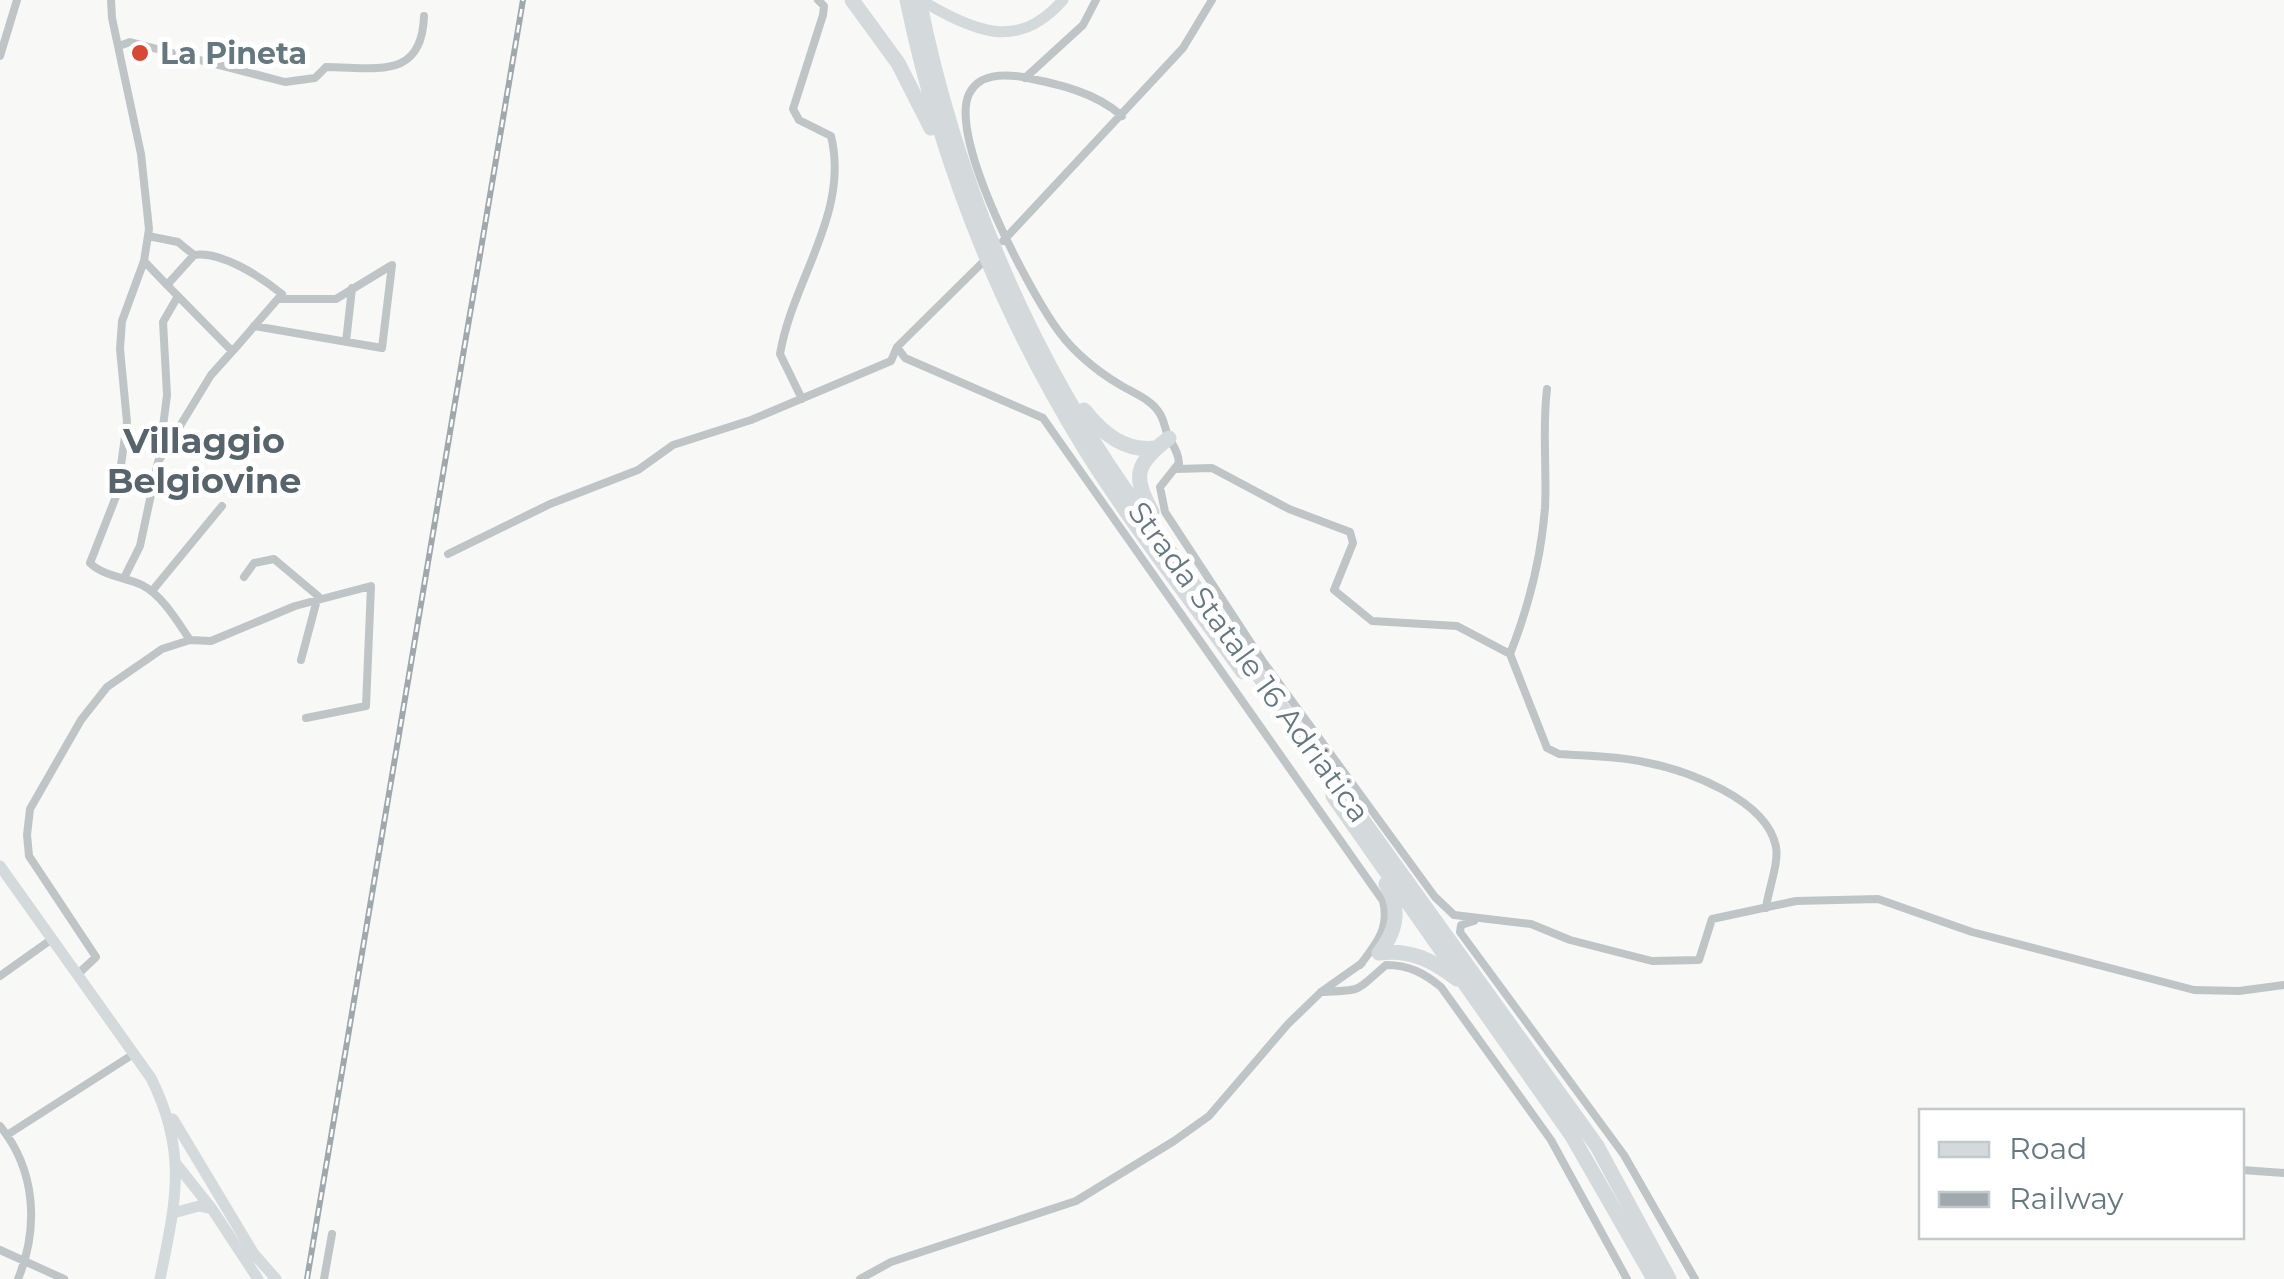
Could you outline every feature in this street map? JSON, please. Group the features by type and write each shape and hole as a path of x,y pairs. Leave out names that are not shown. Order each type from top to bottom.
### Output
{"highway":[{"path":"852,0 912,89 972,223"},
{"name":"Strada Statale 16 Adriatica","path":"907,0 934,112 972,223 1015,322 1085,450 1572,1136 1654,1279"},
{"name":"Strada Statale 16 Adriatica","path":"921,0 939,87 959,154 987,231 1051,368 1108,464 1597,1146 1669,1279"},
{"path":"1051,368 1094,422 1118,442 1130,448 1162,443"},
{"path":"1162,443 1139,472 1139,488 1191,581"},
{"path":"1375,857 1397,917 1394,930 1379,953"},
{"path":"1379,953 1401,950 1416,954 1470,990"}],"main road":[{"path":"921,0 961,23 990,32 1015,30 1039,22 1063,0"},
{"path":"1,869 151,1078 175,1128 254,1254 276,1279"},
{"path":"160,1279 173,1213 175,1128"},
{"path":"177,1165 193,1164 212,1182"},
{"path":"177,1165 212,1209 258,1279"},
{"path":"173,1213 192,1207 212,1209"}],"street":[{"path":"0,56 17,0"},
{"path":"111,0 148,199 148,236 144,261 122,321 120,349 127,422 117,494 90,563 95,569 152,591 190,640"},
{"path":"802,400 780,354 819,243 831,196 831,136 799,120 794,108 823,15 824,6 818,0"},
{"path":"1025,78 1082,25 1096,0"},
{"path":"448,554 550,504 638,470 681,442 802,400 891,361 897,347 1066,177 1183,48 1212,0"},
{"path":"120,46 130,42 285,82 314,78 326,66 398,67 414,56 424,38 424,16"},
{"path":"1122,116 1087,94 1025,78 990,76 969,94 966,108 971,146 991,204 1017,267 1044,312 1066,342 1113,381 1148,400 1160,413 1162,443 1178,455 1176,469 1160,487 1165,512 1262,660 1434,897 1454,915 1531,924 1570,940 1652,961 1699,960 1712,919 1796,901 1878,899 1972,932 2194,990 2284,985"},
{"path":"148,236 178,242 194,255"},
{"path":"158,462 211,375 282,294 253,275 205,254 194,255 167,285"},
{"path":"144,261 232,351"},
{"path":"254,326 382,348 392,265 336,299 278,298"},
{"path":"346,342 352,288"},
{"path":"124,578 140,546 158,462 167,394 163,322 178,296"},
{"path":"897,347 905,358 1044,418 1383,901 1383,931 1360,965"},
{"path":"1547,389 1545,504 1539,564 1510,654 1547,748 1559,754 1643,761 1710,783 1743,802 1771,830 1777,852 1766,908"},
{"path":"1176,469 1212,468 1289,508 1350,532 1353,542 1334,590 1372,621 1457,626 1510,654"},
{"path":"152,591 222,506"},
{"path":"244,577 254,563 274,559 318,596 301,660"},
{"path":"78,975 96,957 30,856 27,835 30,810 61,751 107,687 162,649 190,640 211,641 232,635 263,617 371,586 366,706 306,718"},
{"path":"1477,920 1461,925 1460,932 1624,1155 1695,1279"},
{"path":"0,976 52,939"},
{"path":"860,1279 891,1262 1057,1209 1094,1192 1142,1162 1209,1116 1288,1024 1321,992 1379,953"},
{"path":"1321,992 1357,991 1366,987 1386,965 1423,972 1441,987 1551,1140 1627,1279"},
{"path":"7,1135 132,1055"},
{"path":"0,1126 24,1167 31,1196 30,1240 18,1279"},
{"path":"2244,1170 2284,1173"},
{"path":"324,1279 332,1234"},
{"path":"0,1250 64,1279"}],"railway":[{"path":"307,1279 523,0"}],"place":[{"name":"La Pineta","path":"140,53"}],"district":[{"name":"Villaggio Belgiovine","path":"204,460"}]}
